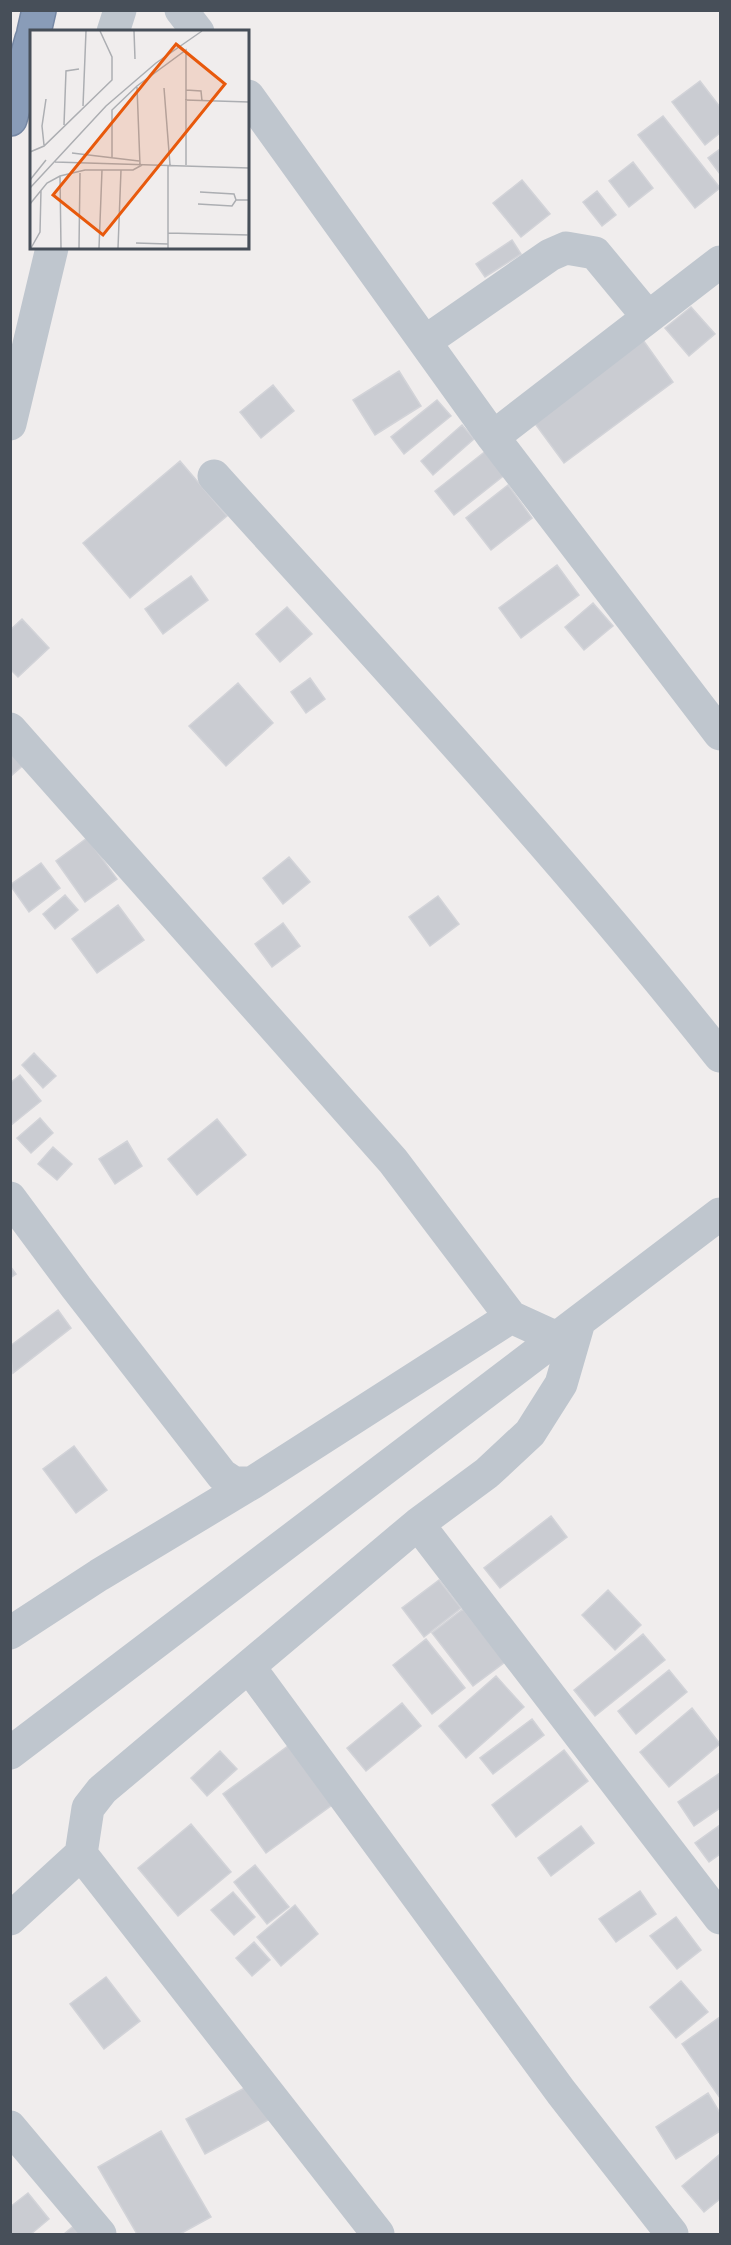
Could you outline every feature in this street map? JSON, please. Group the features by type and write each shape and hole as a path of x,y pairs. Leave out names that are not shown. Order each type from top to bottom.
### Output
{"highway":[{"path":"34,30 39,10"},
{"path":"10,119 30,46"}],"street":[{"path":"114,30 120,10"},
{"path":"182,10 197,30"},
{"path":"249,97 493,437 720,734"},
{"path":"426,341 550,255 566,248 595,253 648,317"},
{"path":"10,424 52,249"},
{"path":"493,437 720,262"},
{"path":"214,476 511,806 657,976 720,1056"},
{"path":"10,729 260,1014 393,1161 511,1317 568,1330"},
{"path":"10,1198 222,1475 234,1484 252,1483"},
{"path":"10,1753 720,1214"},
{"path":"10,1633 99,1575 252,1483 511,1317"},
{"path":"10,1919 81,1854 88,1808 93,1799 418,1524 487,1473 530,1433 561,1384 568,1330"},
{"path":"418,1524 720,1918"},
{"path":"250,1668 561,2092 672,2235"},
{"path":"81,1854 378,2235"},
{"path":"10,2127 100,2235"}],"building":[{"path":"700,81 720,107 720,133 705,145 672,102"},
{"path":"663,116 720,188 695,208 638,135"},
{"path":"720,149 720,174 708,158"},
{"path":"633,162 653,188 629,207 609,181"},
{"path":"522,180 550,214 521,237 493,203"},
{"path":"597,191 616,215 602,226 583,202"},
{"path":"512,240 521,254 485,277 476,264"},
{"path":"691,307 715,334 689,356 665,328"},
{"path":"643,340 673,382 564,463 533,421"},
{"path":"399,371 421,406 375,435 353,400"},
{"path":"273,385 294,411 261,438 240,412"},
{"path":"437,400 451,416 404,454 391,437"},
{"path":"462,425 474,439 433,475 421,461"},
{"path":"487,450 506,474 454,515 435,491"},
{"path":"180,461 227,516 130,598 83,543"},
{"path":"508,485 532,518 491,550 466,518"},
{"path":"557,565 579,595 521,638 499,608"},
{"path":"191,576 208,600 163,634 145,609"},
{"path":"593,603 613,626 584,650 565,627"},
{"path":"287,607 312,634 280,662 256,634"},
{"path":"22,619 49,648 18,677 10,669 10,630"},
{"path":"310,678 325,699 306,713 291,692"},
{"path":"238,683 273,723 226,766 189,726"},
{"path":"10,744 27,762 12,775 10,774"},
{"path":"87,838 117,879 85,902 56,861"},
{"path":"289,857 310,882 283,904 263,878"},
{"path":"41,863 60,888 29,912 10,885"},
{"path":"65,895 78,910 55,929 43,914"},
{"path":"438,896 459,924 430,946 409,917"},
{"path":"118,905 144,940 97,973 72,939"},
{"path":"283,923 300,946 272,967 255,944"},
{"path":"34,1053 56,1076 43,1088 22,1065"},
{"path":"20,1075 41,1101 10,1126 10,1083"},
{"path":"40,1118 53,1133 31,1153 17,1138"},
{"path":"217,1119 246,1155 197,1195 168,1159"},
{"path":"127,1141 142,1166 115,1184 99,1159"},
{"path":"53,1147 72,1164 57,1180 38,1164"},
{"path":"10,1266 16,1274 10,1278"},
{"path":"58,1310 71,1328 13,1373 10,1346"},
{"path":"74,1446 107,1490 76,1513 43,1469"},
{"path":"551,1516 567,1537 500,1588 484,1568"},
{"path":"439,1580 461,1608 424,1637 402,1608"},
{"path":"608,1590 641,1625 615,1650 582,1615"},
{"path":"463,1609 505,1662 473,1686 432,1633"},
{"path":"643,1634 665,1660 595,1716 574,1690"},
{"path":"426,1639 465,1688 432,1714 393,1665"},
{"path":"669,1670 687,1692 636,1734 618,1711"},
{"path":"496,1676 524,1707 466,1758 439,1726"},
{"path":"402,1703 421,1726 366,1771 347,1748"},
{"path":"692,1708 720,1744 669,1787 640,1752"},
{"path":"532,1719 544,1735 493,1774 480,1758"},
{"path":"296,1740 339,1800 266,1853 223,1794"},
{"path":"564,1750 588,1781 516,1837 492,1805"},
{"path":"220,1751 237,1769 207,1796 191,1778"},
{"path":"720,1773 720,1808 694,1826 678,1802"},
{"path":"191,1824 231,1872 178,1916 138,1868"},
{"path":"720,1825 720,1854 709,1862 695,1843"},
{"path":"581,1826 594,1843 551,1876 538,1858"},
{"path":"255,1865 289,1907 267,1924 234,1882"},
{"path":"640,1891 656,1914 616,1942 599,1919"},
{"path":"233,1892 255,1917 234,1935 211,1910"},
{"path":"295,1905 318,1934 281,1966 257,1937"},
{"path":"676,1917 701,1950 677,1969 650,1936"},
{"path":"254,1942 270,1960 252,1976 236,1958"},
{"path":"106,1977 140,2021 104,2049 70,2004"},
{"path":"681,1981 708,2012 676,2038 650,2007"},
{"path":"720,2017 720,2098 682,2044"},
{"path":"252,2084 270,2119 205,2154 186,2119"},
{"path":"708,2093 720,2113 720,2131 676,2159 656,2127"},
{"path":"161,2131 211,2217 180,2234 137,2234 98,2167"},
{"path":"720,2154 720,2199 704,2212 682,2186"},
{"path":"28,2193 49,2219 31,2234 10,2234 10,2207"},
{"path":"76,2224 84,2234 64,2234"}]}
